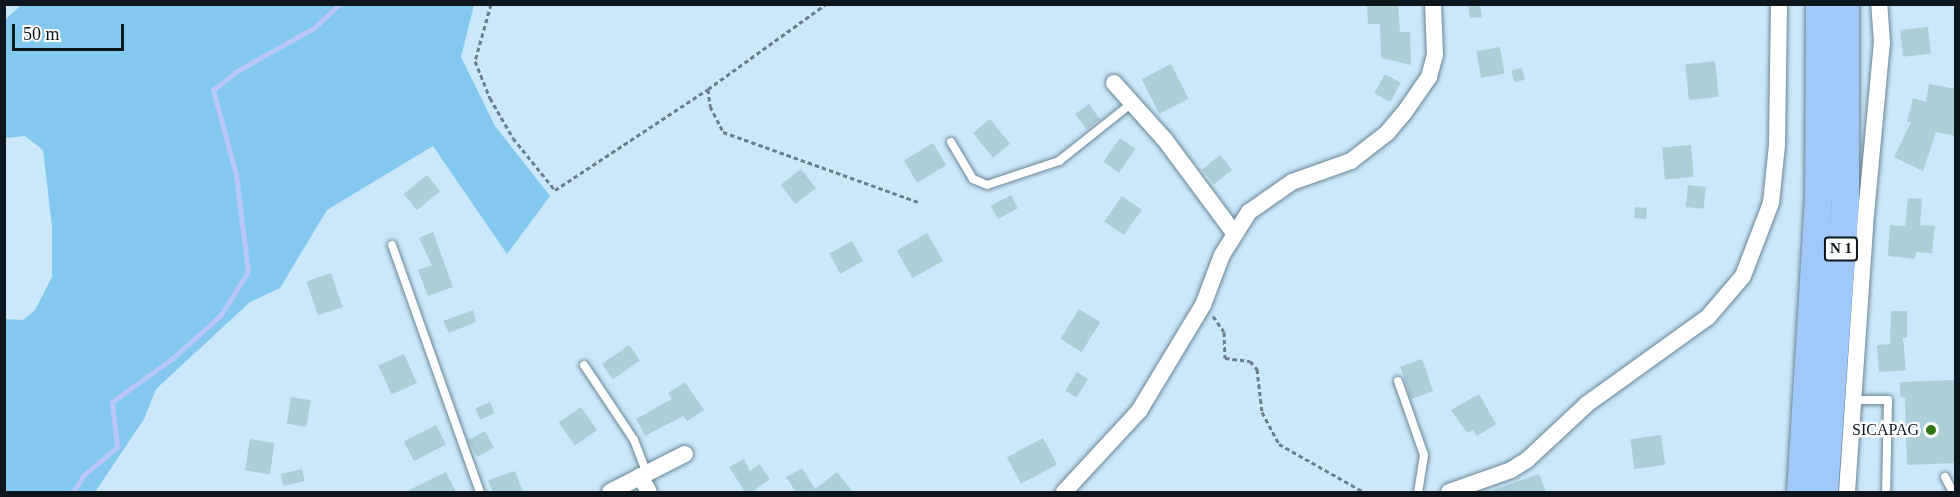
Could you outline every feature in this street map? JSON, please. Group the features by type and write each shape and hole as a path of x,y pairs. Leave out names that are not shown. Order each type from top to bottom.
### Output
{"highway":[{"name":"N 1","path":"1800,492 1818,199 1819,4"},
{"name":"N 1","path":"1824,492 1845,200 1845,4"}],"street":[{"path":"1064,492 1139,411 1194,319 1234,233 1249,212 1275,191 1351,160 1387,133 1404,113 1429,77 1435,55 1433,4"},
{"path":"1449,492 1511,470 1527,460 1587,404 1707,317 1743,276 1771,203 1777,144 1779,4"},
{"path":"1847,492 1882,43 1879,4"},
{"path":"1114,83 1234,233"},
{"path":"610,492 684,454"},
{"path":"644,475 649,492"}],"lane":[{"path":"951,142 973,179 987,185 1059,161 1132,103"},
{"path":"392,245 480,492"},
{"path":"584,365 644,457 644,475"},
{"path":"1398,381 1424,455 1418,492"},
{"path":"1853,400 1888,400 1886,492"},
{"path":"1945,477 1953,492"}],"path":[{"path":"491,4 475,61 490,98 513,138 555,190 708,89 826,4"},
{"path":"708,89 710,106 723,132 921,203"},
{"path":"1194,319 1211,314 1219,321 1226,357 1250,361 1257,369 1262,412 1279,444 1364,492"}],"shaded area":[{"path":"21,5 474,5 461,57 495,126 550,196 507,254 433,146 327,210 280,288 250,302 156,389 144,419 95,492 5,492 5,319 23,320 35,310 52,277 52,227 43,150 25,136 5,138 5,20"}],"building":[{"path":"1367,4 1398,4 1400,32 1410,32 1411,65 1381,58 1380,24 1368,24"},
{"path":"1468,4 1480,4 1482,17 1470,18"},
{"path":"1928,27 1931,54 1903,57 1900,30"},
{"path":"1500,47 1505,74 1481,78 1476,51"},
{"path":"1715,61 1719,97 1689,100 1685,64"},
{"path":"1171,64 1189,99 1159,114 1142,79"},
{"path":"1522,68 1525,80 1514,82 1511,71"},
{"path":"1385,74 1401,83 1390,102 1374,93"},
{"path":"1929,84 1956,89 1956,136 1936,132 1923,171 1894,157 1911,122 1907,122 1913,98 1926,102"},
{"path":"1089,104 1100,119 1086,129 1075,114"},
{"path":"990,119 1010,144 993,158 973,133"},
{"path":"1120,138 1136,149 1119,173 1103,162"},
{"path":"933,143 946,165 917,183 904,161"},
{"path":"1691,145 1694,177 1665,179 1662,148"},
{"path":"1220,155 1232,170 1214,184 1202,169"},
{"path":"801,169 816,188 795,204 781,185"},
{"path":"427,175 440,191 417,210 404,194"},
{"path":"1688,185 1706,187 1704,209 1686,207"},
{"path":"1011,195 1018,208 998,219 991,206"},
{"path":"1122,196 1142,210 1124,235 1104,221"},
{"path":"1908,198 1922,199 1920,225 1935,226 1932,253 1916,252 1915,259 1888,256 1890,225 1905,226"},
{"path":"1635,207 1647,208 1646,219 1634,218"},
{"path":"433,232 453,287 428,296 418,270 432,265 419,238"},
{"path":"927,233 943,261 913,278 897,250"},
{"path":"852,241 863,261 840,274 829,254"},
{"path":"331,273 343,307 318,316 306,281"},
{"path":"1079,309 1100,322 1082,352 1060,339"},
{"path":"473,310 476,322 449,333 443,321"},
{"path":"1891,311 1907,311 1907,338 1903,338 1906,370 1879,372 1877,345 1890,344"},
{"path":"629,345 640,361 613,379 602,364"},
{"path":"404,354 417,383 391,395 378,365"},
{"path":"1422,359 1433,391 1411,399 1400,366"},
{"path":"1077,372 1088,379 1076,398 1065,391"},
{"name":"SICAPAG","path":"1956,380 1956,463 1907,465 1905,398 1900,396 1900,382"},
{"path":"685,382 704,410 687,421 683,416 645,436 636,419 672,399 668,393"},
{"path":"1479,394 1496,424 1477,436 1473,430 1467,433 1451,410"},
{"path":"291,397 311,400 307,427 287,424"},
{"path":"490,402 495,413 480,419 475,409"},
{"path":"581,407 597,430 575,445 559,422"},
{"path":"436,425 446,445 414,461 404,441"},
{"path":"485,431 494,448 477,457 468,440"},
{"path":"1661,435 1665,465 1634,469 1630,439"},
{"path":"1043,438 1057,464 1021,484 1007,457"},
{"path":"250,439 275,443 270,475 245,471"},
{"path":"744,459 750,471 759,464 770,479 752,492 745,492 729,467"},
{"path":"802,468 815,489 837,472 853,492 796,492 786,477"},
{"path":"302,469 305,481 284,486 281,474"},
{"path":"515,471 523,492 493,492 488,480"},
{"path":"446,472 456,492 405,492"},
{"path":"1539,474 1546,492 1491,492 1491,491"}],"waterway":[{"path":"73,492 84,475 117,447 112,402 173,358 220,316 248,272 236,175 213,90 237,71 314,28 340,4"}],"place":[{"name":"SICAPAG","path":"1931,430"}]}
